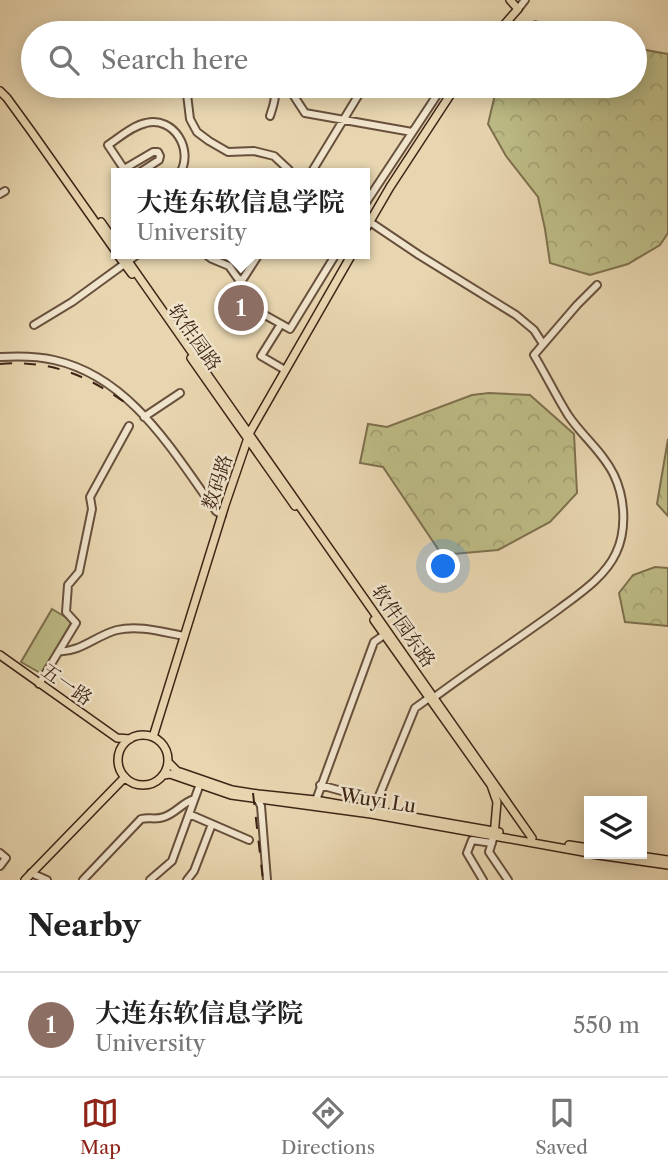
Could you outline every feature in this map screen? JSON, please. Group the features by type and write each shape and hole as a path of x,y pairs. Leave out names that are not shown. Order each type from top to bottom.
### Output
{"main road":[{"path":"508,21 518,9 510,0"},
{"path":"0,85 19,107 111,236"},
{"name":"软件园路","path":"0,91 111,244"},
{"path":"370,222 448,98"},
{"name":"软件园路","path":"125,259 240,418 248,435"},
{"name":"软件园路","path":"125,259 248,435"},
{"name":"数码路","path":"152,737 248,435 349,259"},
{"path":"240,418 249,421 259,416"},
{"name":"软件园东路","path":"248,435 255,450 384,635 532,838"},
{"name":"软件园东路","path":"248,435 494,790 497,802 493,837"},
{"path":"242,453 255,450"},
{"name":"五一路","path":"0,654 117,738"},
{"path":"140,736 159,741 164,747 168,762 164,775 150,785 141,785 127,779 119,765 121,746 117,738 130,739 140,736"},
{"path":"121,750 130,739"},
{"name":"Wuyi Lu","path":"168,762 177,771 232,790 373,812 493,837 584,851"},
{"name":"Wuyi Lu","path":"164,775 170,774 231,795 258,800 315,803"},
{"path":"25,880 33,876 127,779"},
{"name":"Wuyi Lu","path":"493,837 532,838 584,851"},
{"path":"647,857 668,860"},
{"name":"Wuyi Lu","path":"632,859 668,865"}],"street":[{"path":"518,9 526,0"},
{"path":"187,98 190,119 197,132 209,141 228,152 254,151 274,156 287,168"},
{"path":"270,116 275,98"},
{"path":"295,98 305,113 412,132"},
{"path":"315,168 357,98"},
{"path":"382,201 371,194 435,98"},
{"path":"122,168 108,145 136,126 148,122 158,122 181,138 185,154 184,168"},
{"path":"128,168 153,152 158,152 159,160 147,168"},
{"path":"131,165 135,168"},
{"path":"370,222 419,256 516,315 534,330 544,344"},
{"path":"34,326 72,302 125,259"},
{"path":"212,259 229,266 239,281 238,300 290,329 333,259"},
{"path":"239,281 257,259"},
{"path":"373,812 415,708 576,597 599,577 616,554 622,530 623,508 619,487 603,457 569,416 534,355 597,285"},
{"path":"312,294 325,301"},
{"path":"281,324 261,356 285,370"},
{"path":"0,356 54,360 106,382 129,400 144,417 222,515"},
{"path":"144,417 180,393"},
{"path":"39,684 76,623 66,612 68,585 79,572 92,509 90,497 129,426"},
{"path":"59,651 68,652 117,630 144,628 184,636"},
{"path":"315,803 374,642 384,635"},
{"path":"149,880 172,861 200,785"},
{"path":"320,785 378,801"},
{"path":"83,880 141,819 165,817 185,802 194,800"},
{"path":"258,800 261,806 267,880"},
{"path":"189,814 249,840"},
{"path":"187,880 194,871 212,824"},
{"path":"483,880 467,853 472,839 493,837 489,852 508,880"},
{"path":"0,853 6,858 0,866"},
{"path":"33,876 47,880"}],"green space":[{"path":"647,50 668,54 668,233 660,245 628,264 590,275 550,263 538,197 506,156 488,124 494,98 647,98"},
{"path":"472,395 530,395 574,434 577,493 550,522 498,550 442,555 383,467 360,463 368,424 387,427"},
{"path":"668,439 668,516 657,504"},
{"path":"655,567 668,568 668,626 625,622 619,593 633,575"},
{"path":"52,609 72,621 42,674 21,662"}],"railway":[{"path":"0,364 35,364 66,371 95,384 124,402"},
{"path":"253,793 263,880"}],"place":[{"name":"大连东软信息学院","path":"241,308"}]}
